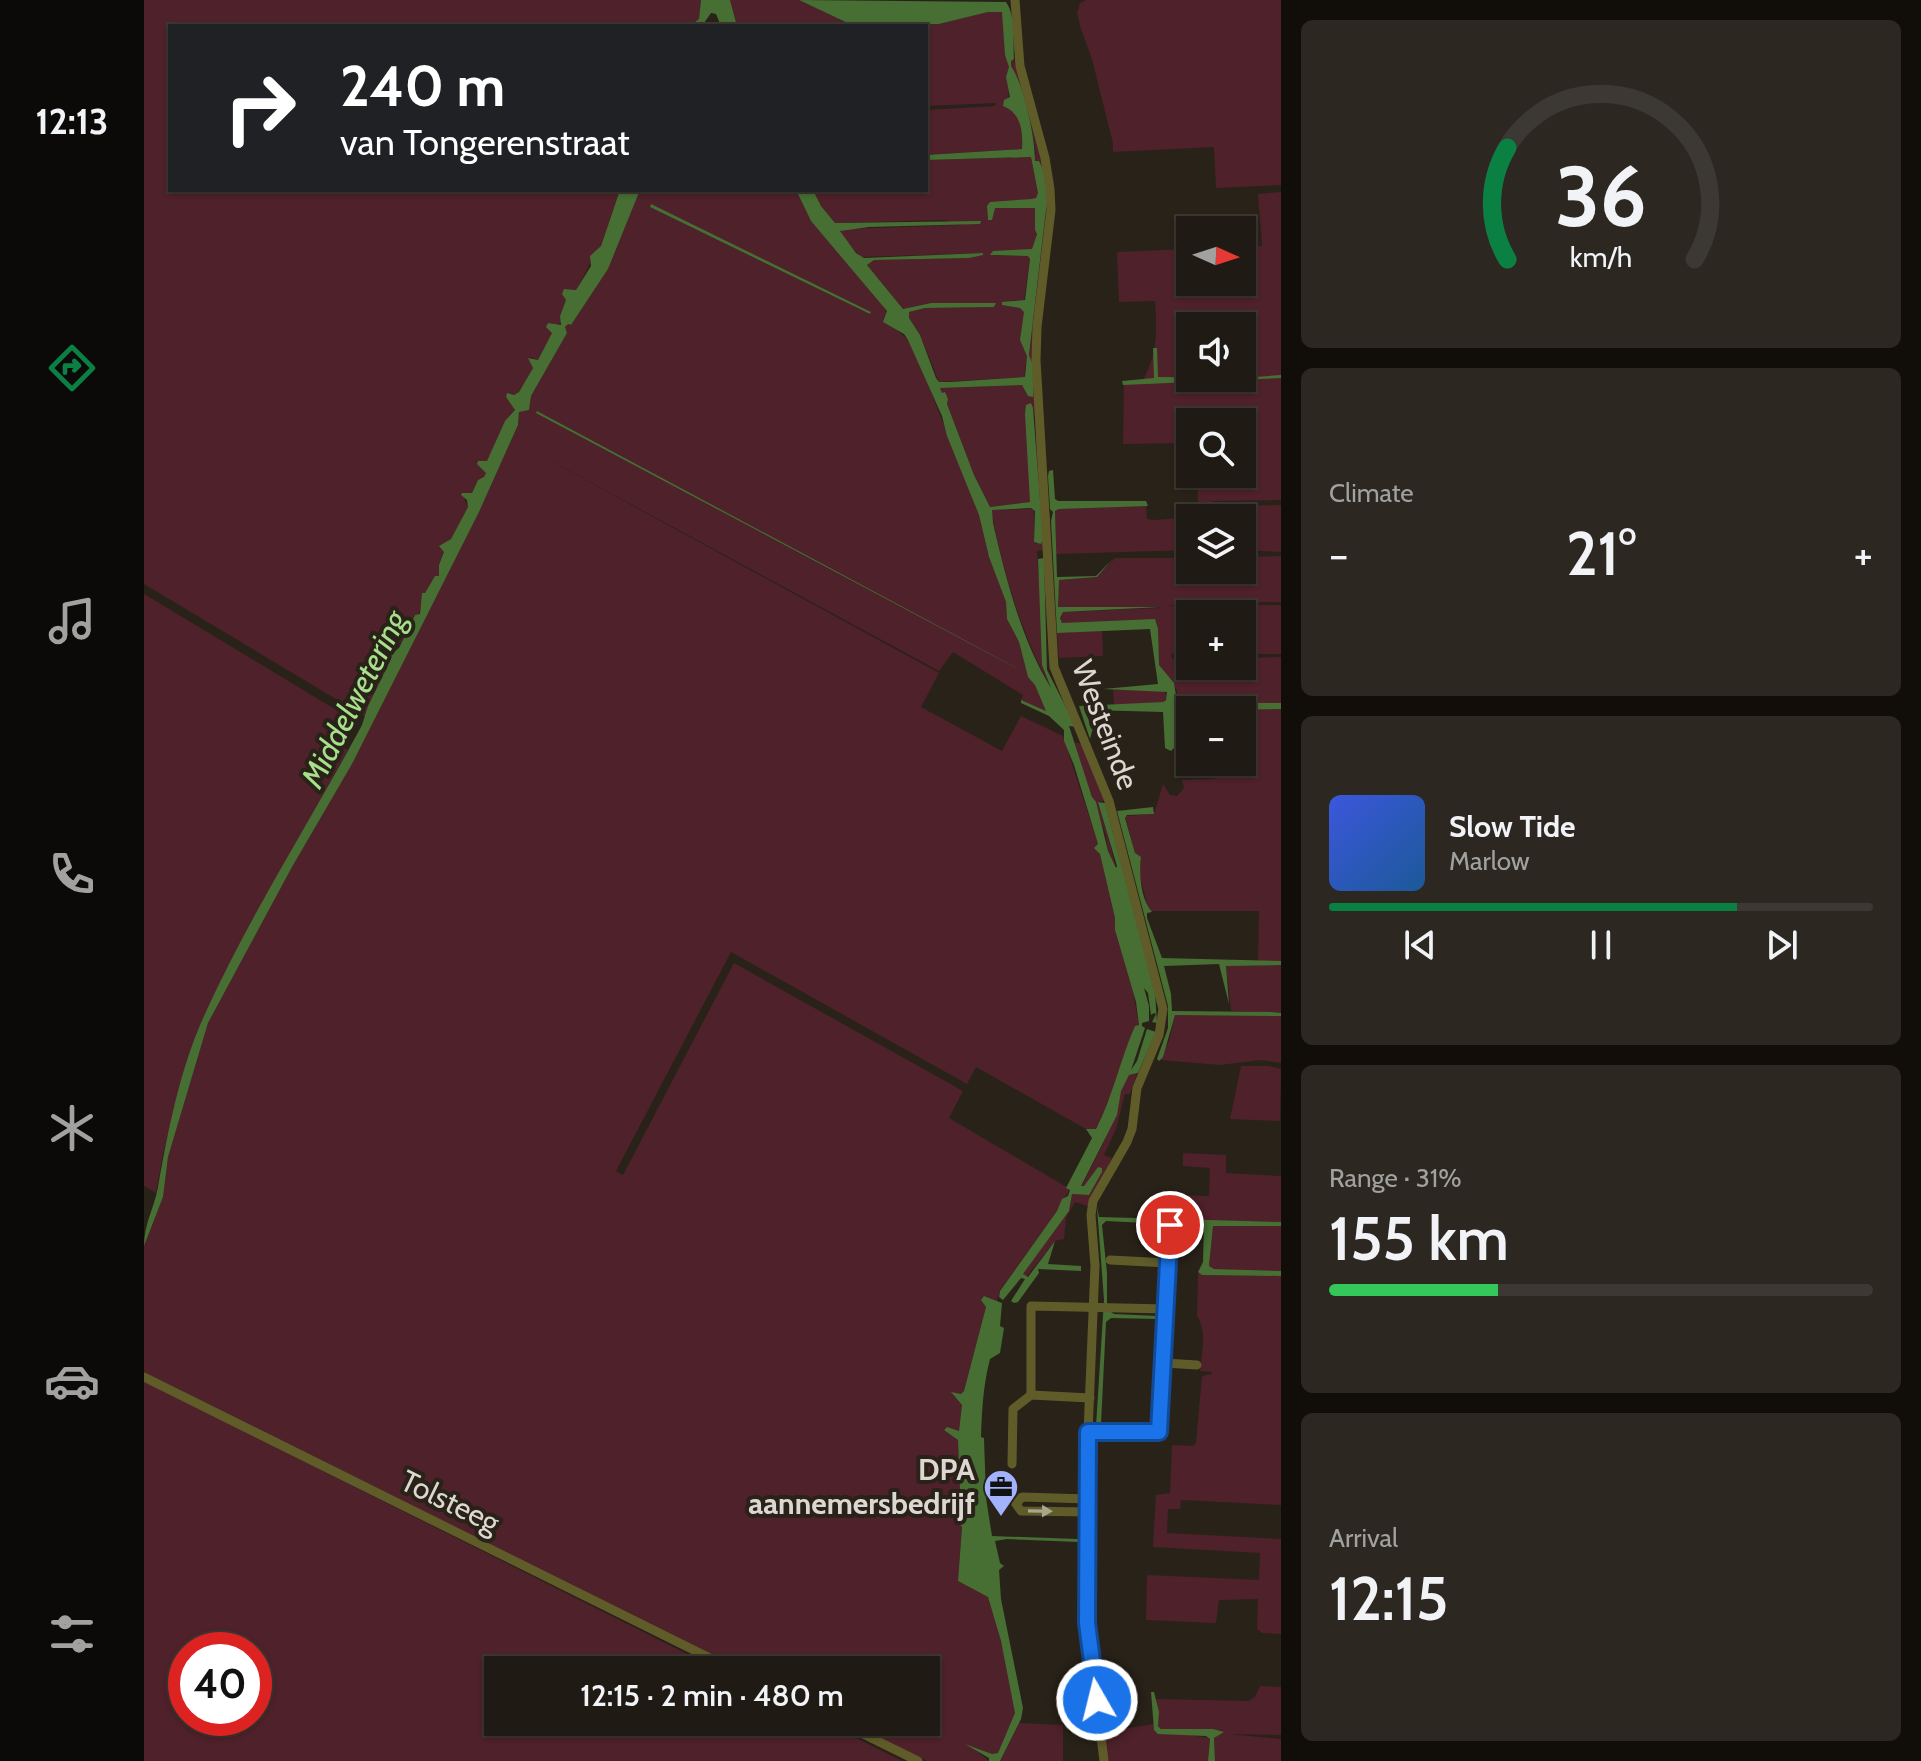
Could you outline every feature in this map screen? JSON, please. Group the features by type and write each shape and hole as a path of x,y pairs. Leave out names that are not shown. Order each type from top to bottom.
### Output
{"street":[{"name":"Westeinde","path":"1015,0 1020,66 1045,158 1050,189 1051,210 1036,360 1054,667 1109,801 1163,1009 1159,1035 1137,1088 1132,1129 1093,1201 1101,1306 1088,1432 1087,1623 1104,1761"},
{"path":"1088,1432 1159,1432 1170,1225"},
{"path":"1110,1260 1168,1263"},
{"path":"1031,1395 1031,1306 1166,1309"},
{"path":"1164,1363 1197,1365"},
{"name":"Tolsteeg","path":"144,1377 706,1656"},
{"path":"1012,1464 1013,1409 1031,1395 1090,1398"},
{"path":"1088,1499 1022,1497 1016,1504 1021,1511 1088,1512"},
{"path":"867,1736 918,1761"}],"shaded area":[{"path":"144,0 701,0 699,19 693,24 168,24 168,192 619,192 601,246 579,285 576,290 564,289 566,300 560,316 563,321 551,330 538,360 529,357 533,368 519,392 514,395 508,393 506,397 515,409 513,415 487,461 478,461 486,473 484,478 478,480 472,493 462,493 468,507 451,539 440,546 444,552 439,576 435,576 422,600 419,614 415,615 401,642 390,655 366,717 144,584"},
{"path":"701,0 730,0 736,24 720,24 716,14 711,13 704,24 693,24 699,19"},
{"path":"730,0 799,0 850,24 736,24"},
{"path":"799,0 1006,2 1011,14 1014,59 1011,66 1021,86 1035,161 1039,161 1043,170 1047,201 1029,355 1033,365 1033,397 1028,396 1022,385 940,388 948,399 947,404 974,475 990,507 1030,502 1025,414 1026,405 1031,403 1033,408 1043,539 1041,544 1034,542 1035,511 1031,508 992,510 993,523 1023,629 1051,688 1042,665 1038,559 1044,558 1047,670 1076,727 1069,726 1116,868 1098,802 1105,803 1155,992 1157,1023 1152,1022 1156,1014 1151,1015 1148,993 1144,988 1149,1021 1142,1023 1145,1028 1131,1070 1147,1029 1156,1032 1138,1073 1129,1075 1121,1091 1117,1115 1081,1186 1098,1167 1102,1168 1102,1172 1089,1195 1072,1194 1069,1211 1023,1274 1028,1277 1055,1241 1048,1264 1081,1266 1081,1271 1038,1269 1039,1273 1018,1302 1014,1303 1011,1301 1025,1279 1021,1278 1003,1300 999,1297 1000,1291 1057,1211 1062,1199 1068,1196 1070,1190 1066,1188 1092,1138 1086,1129 1096,1129 1135,1026 1139,1025 1136,1002 1115,930 1100,854 1094,848 1098,844 1064,741 1064,730 1049,716 1021,703 1021,700 1046,711 1035,685 1028,677 1019,642 1007,619 1006,602 989,557 979,515 942,416 908,340 904,334 883,322 887,311 811,221 797,192 814,192 835,223 981,221 980,224 869,227 840,231 856,253 864,258 983,253 969,258 874,260 867,265 903,309 931,303 996,303 994,307 925,308 909,312 939,382 1025,377 1027,356 1020,340 1024,312 1020,308 1002,305 1002,302 1025,300 1030,259 1028,256 990,255 993,251 1032,249 1037,234 1035,208 995,208 992,220 988,220 987,206 990,202 1036,198 1038,193 1031,157 928,160 928,155 1022,149 1020,123 1014,113 1003,106 1004,100 1010,97 1002,12 988,12 939,24 850,24"},
{"path":"1086,0 1281,0 1281,185 1216,188 1214,147 1113,152 1092,59 1077,13 1080,3"},
{"path":"988,12 1002,12 1010,67 1008,107 1019,120 1022,149 928,155 928,110 995,106 996,103 928,106 928,25"},
{"path":"1014,59 1049,192 1038,300 1044,550 1037,551 1045,673 1051,688 1014,602 991,510 1034,509 1034,542 1037,544 1036,423 1033,408 1030,502 990,507 974,475 947,404 948,399 945,400 940,388 1022,385 1028,396 1029,355 1042,244 1036,154 1030,120 1011,66"},
{"path":"1031,157 1038,193 1036,198 987,206 988,220 992,220 994,208 1035,208 1037,234 1032,249 992,256 1029,256 1030,259 1024,300 1013,300 1002,305 1025,312 1025,377 939,382 909,312 925,308 994,307 996,303 931,303 903,309 867,265 874,260 969,258 983,253 861,257 840,234 841,229 963,225 945,220 835,223 814,192 928,192 928,160"},
{"path":"619,192 639,192 608,269 571,325 565,327 567,333 531,396 529,410 519,412 518,425 479,512 352,764 208,1023 168,1157 163,1197 144,1246 176,1100 204,1016 260,906 362,725 390,655 399,648 415,615 420,614 422,593 435,576 439,576 444,552 439,546 451,539 468,507 467,500 461,495 472,493 478,480 484,477 486,473 477,464 478,461 487,461 505,421 515,410 506,397 507,393 514,395 519,392 533,368 528,358 538,360 552,333 546,327 548,323 561,325 560,316 566,300 562,294 564,289 576,290 591,266 590,256 601,246"},
{"path":"639,192 797,192 811,221 879,299 897,330 908,340 921,366 979,515 989,557 1006,602 1007,619 1019,642 1028,677 1035,684 1047,712 1021,700 1023,695 953,652 939,671 516,442 939,673 921,707 1002,751 1021,716 1063,736 1098,844 1115,930 1139,1025 1135,1026 1114,1090 1094,1131 976,1067 967,1084 731,952 616,1171 623,1175 734,963 963,1091 949,1118 1070,1189 1000,1290 997,1301 984,1296 982,1300 986,1307 964,1391 961,1394 952,1393 962,1405 959,1431 944,1429 958,1440 959,1517 962,1526 958,1581 988,1597 1006,1659 1015,1709 1009,1732 998,1753 992,1754 971,1746 989,1761 927,1761 877,1736 940,1736 940,1656 716,1656 144,1372 144,1246 163,1197 168,1157 208,1023 352,764 479,512 518,425 519,412 529,410 531,396 567,333 567,324 571,325 608,269","holes":["650,207 871,312 870,314","537,411 915,615 537,413"]},
{"path":"1281,192 1281,500 1201,504 1198,503 1198,488 1256,488 1256,408 1176,408 1176,443 1123,444 1124,383 1142,382 1154,352 1156,323 1155,301 1119,302 1117,252 1176,250 1176,296 1256,296 1256,246 1262,246 1258,194"},
{"path":"651,204 871,312 650,207"},
{"path":"1153,348 1157,348 1158,377 1176,377 1176,383 1123,385 1122,381 1154,378"},
{"path":"1281,375 1281,378 1256,379"},
{"path":"537,411 1022,671 536,413"},
{"path":"1053,470 1055,499 1058,501 1146,501 1148,506 1055,511 1057,577 1096,576 1113,559 1097,577 1059,580 1058,607 1161,607 1063,612 1060,618 1062,623 1155,619 1159,665 1174,683 1176,696 1175,747 1171,751 1165,748 1163,712 1089,710 1086,714 1090,723 1108,724 1093,728 1090,739 1079,706 1163,702 1167,692 1103,689 1158,684 1150,629 1057,633 1049,471"},
{"path":"1256,505 1281,505 1281,552 1256,551"},
{"path":"1146,506 1147,519 1176,518 1176,550 1056,554 1055,511"},
{"path":"1281,556 1281,602 1176,600 1176,605 1167,606 1176,606 1176,654 1171,654 1172,659 1176,659 1176,680 1256,680 1256,658 1281,657 1281,703 1256,703 1256,696 1177,696 1177,690 1159,666 1155,620 1063,624 1060,621 1063,612 1161,607 1057,607 1059,580 1097,577 1115,558 1176,558 1176,584 1256,584 1256,557"},
{"path":"144,594 343,714 329,739 348,750 204,1016 182,1081 156,1193 144,1186"},
{"path":"1256,605 1281,605 1281,654 1256,654"},
{"path":"1102,630 1103,656 1059,658 1057,633"},
{"path":"1113,690 1164,690 1167,697 1163,702 1114,705"},
{"path":"1256,703 1281,703 1281,709 1256,709"},
{"path":"1281,709 1281,961 1258,961 1259,911 1151,911 1138,869 1141,862 1135,853 1125,816 1154,814 1163,784 1170,795 1177,796 1184,788 1182,780 1256,776 1256,710"},
{"path":"1073,742 1082,744 1104,801 1099,801 1116,868 1108,851 1106,836"},
{"path":"1153,807 1154,814 1127,815 1125,818 1135,853 1141,857 1143,892 1152,912 1147,913 1147,918 1162,958 1281,961 1281,965 1226,966 1229,1004 1219,964 1164,966 1172,1011 1271,1012 1281,1013 1281,1016 1175,1015 1163,1057 1159,1061 1157,1059 1168,1028 1168,1006 1117,811"},
{"path":"1281,965 1281,1013 1231,1011 1226,967"},
{"path":"1175,1015 1281,1016 1281,1063 1261,1060 1220,1065 1160,1060 1169,1041"},
{"path":"1241,1066 1281,1069 1280,1121 1230,1119"},
{"path":"1137,1074 1130,1094 1125,1094 1116,1129 1104,1155 1112,1158 1088,1206 1075,1202 1066,1218 1064,1239 1055,1241 1026,1277 1023,1274 1069,1211 1072,1194 1088,1195 1102,1172 1098,1167 1081,1187 1103,1144 1122,1087 1129,1075"},
{"path":"1183,1153 1226,1155 1226,1173 1281,1176 1281,1222 1175,1220 1177,1195 1209,1196 1210,1168 1183,1166"},
{"path":"1097,1207 1099,1217 1281,1222 1281,1226 1213,1226 1209,1266 1214,1269 1281,1271 1281,1276 1202,1275 1198,1272 1203,1262 1204,1226 1106,1221 1102,1225 1107,1309 1114,1314 1158,1316 1158,1319 1111,1318 1106,1322 1101,1424 1098,1428 1104,1300"},
{"path":"1213,1226 1281,1226 1281,1273 1204,1268 1211,1268"},
{"path":"1198,1272 1202,1275 1281,1276 1281,1505 1181,1500 1180,1509 1168,1509 1167,1533 1281,1539 1281,1634 1262,1633 1257,1629 1258,1599 1219,1600 1216,1623 1146,1620 1147,1575 1259,1580 1260,1553 1153,1547 1156,1495 1170,1493 1172,1445 1193,1446 1196,1443 1202,1376 1212,1374 1200,1371 1203,1336 1197,1316"},
{"path":"984,1296 1002,1303 1000,1326 1004,1328 1000,1353 990,1359 982,1417 986,1498 992,1536 1078,1539 1078,1542 995,1541 1000,1563 1004,1566 999,1570 1001,1599 1023,1708 1021,1719 1000,1761 989,1761 989,1758 965,1744 992,1754 998,1753 1015,1713 1001,1641 988,1597 958,1581 962,1527 955,1518 961,1516 958,1440 944,1430 947,1427 959,1431 962,1405 951,1392 961,1394 964,1391 986,1307 981,1300"},
{"path":"144,1381 691,1656 484,1656 484,1736 852,1736 902,1761 144,1761"},
{"path":"1260,1686 1281,1687 1281,1735 1229,1734 1281,1739 1281,1761 1215,1761 1214,1738 1223,1732 1213,1729 1162,1729 1158,1726 1156,1699 1248,1701 1255,1697"},
{"path":"1151,1692 1154,1692 1161,1729 1213,1729 1224,1732 1214,1738 1215,1761 1208,1761 1210,1739 1206,1736 1158,1734 1154,1730"},
{"path":"1019,1723 1063,1725 1063,1761 1000,1761"},
{"path":"1154,1724 1154,1730 1210,1738 1208,1761 1107,1761 1103,1732"}],"place":[{"name":"DPA aannemersbedrijf","path":"1001,1518"}],"route":[{"path":"1097,1700 1087,1623 1088,1432 1159,1432 1170,1225"}],"water label":[{"name":"Middelwetering","path":"354,699"}]}
